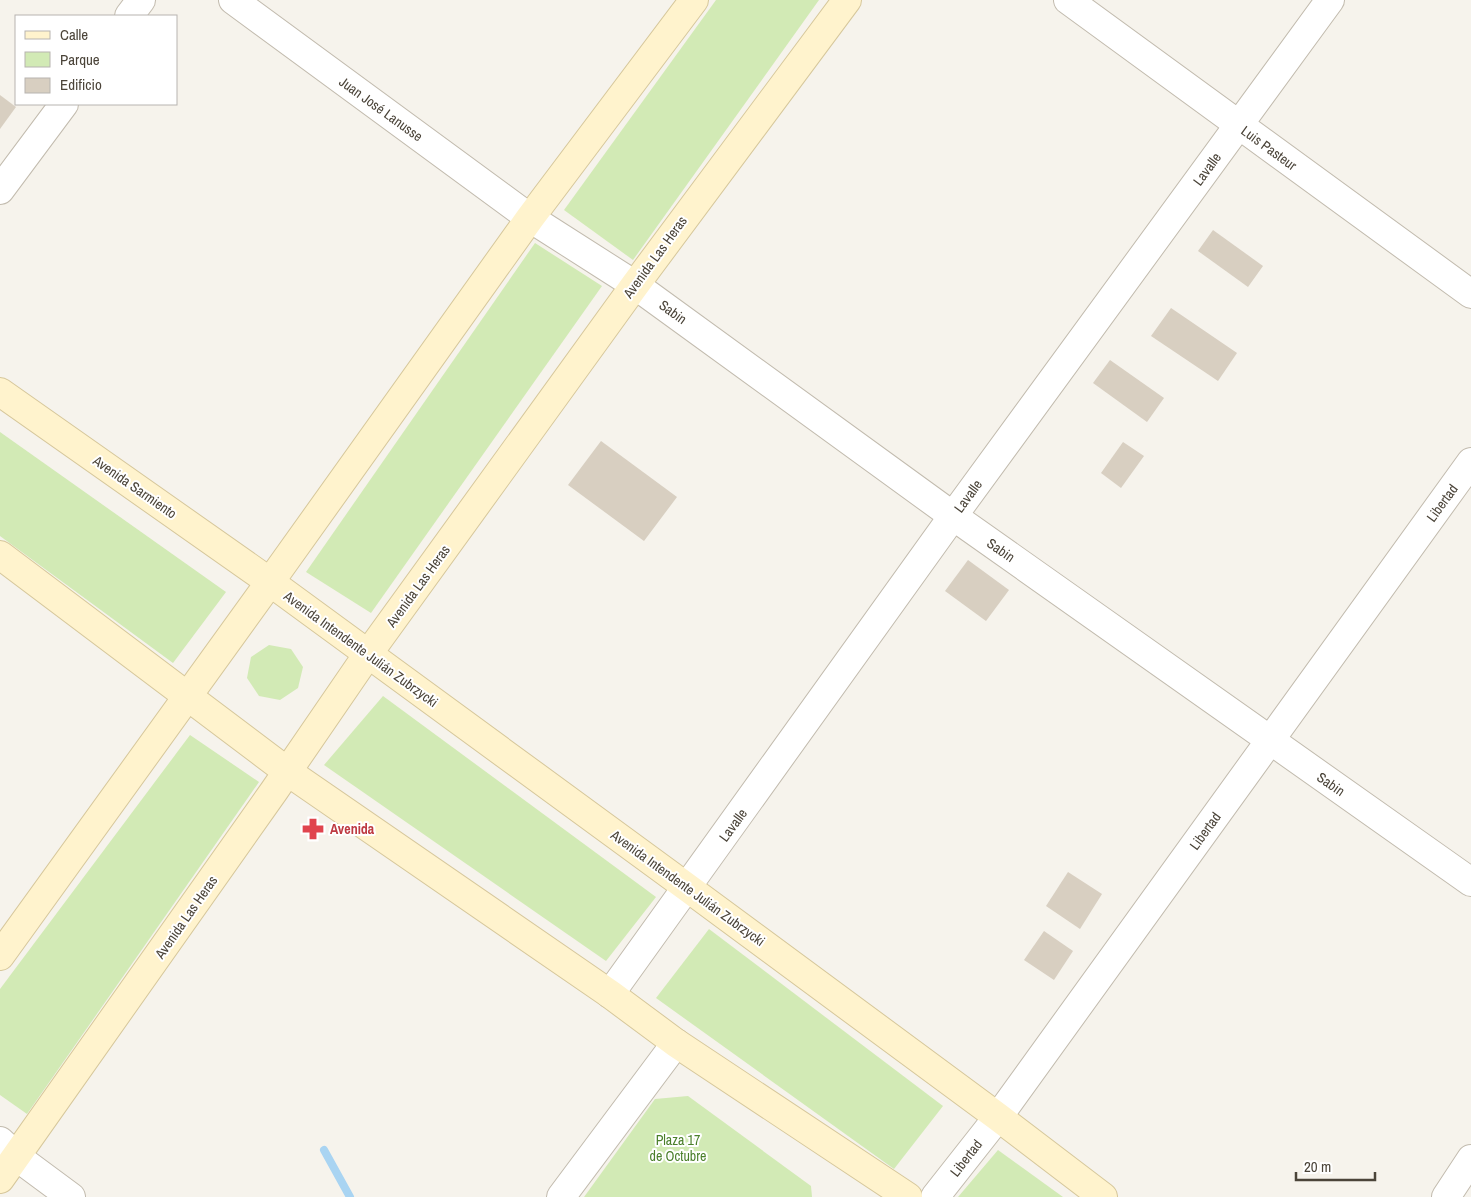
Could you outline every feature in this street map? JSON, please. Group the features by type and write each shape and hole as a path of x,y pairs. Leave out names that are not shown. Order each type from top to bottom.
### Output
{"main road":[{"path":"0,956 530,218 694,0"},
{"name":"Avenida Las Heras","path":"0,1179 8,1149 288,772 368,654 635,285 846,0"},
{"name":"Avenida Sarmiento","path":"0,392 270,582"},
{"path":"0,555 288,772 610,994 676,1043 908,1197"},
{"name":"Avenida Intendente Julián Zubrzycki","path":"270,582 688,888 1104,1197"}],"street":[{"path":"130,15 141,0"},
{"name":"Juan José Lanusse","path":"233,0 530,218"},
{"name":"Luis Pasteur","path":"1068,0 1238,126 1471,294"},
{"name":"Lavalle","path":"610,994 688,888 953,516 1330,0"},
{"path":"0,190 63,105"},
{"name":"Sabin","path":"530,218 635,285 953,516 1471,882"},
{"name":"Libertad","path":"935,1197 998,1117 1471,462"},
{"path":"561,1197 676,1043"},
{"path":"8,1149 71,1197"},
{"path":"1446,1197 1471,1159"}],"green space":[{"path":"716,0 819,0 633,260 564,210"},
{"path":"535,243 602,286 371,613 306,572"},
{"path":"0,432 226,592 173,663 0,536"},
{"path":"269,645 291,649 303,667 298,688 280,700 259,696 247,678 251,657"},
{"path":"383,696 656,897 606,961 324,765"},
{"path":"190,735 259,782 27,1114 0,1095 0,989"},
{"path":"709,929 943,1106 894,1169 656,998"},
{"name":"Plaza 17 de Octubre","path":"688,1096 811,1186 812,1197 584,1197 655,1099"},
{"path":"998,1150 1063,1197 958,1197"}],"building":[{"path":"0,95 16,107 0,129"},
{"path":"1213,230 1263,266 1248,287 1198,251"},
{"path":"1171,308 1237,353 1218,381 1151,336"},
{"path":"1110,360 1164,398 1147,422 1093,383"},
{"path":"601,441 677,497 644,541 568,485"},
{"path":"1123,442 1144,456 1121,488 1101,473"},
{"path":"968,560 1009,590 986,621 945,591"},
{"path":"1068,872 1102,894 1080,929 1046,906"},
{"path":"1044,931 1073,951 1054,980 1024,960"}],"waterway":[{"path":"324,1150 350,1197"}],"place":[{"name":"Avenida","path":"313,829"}]}
